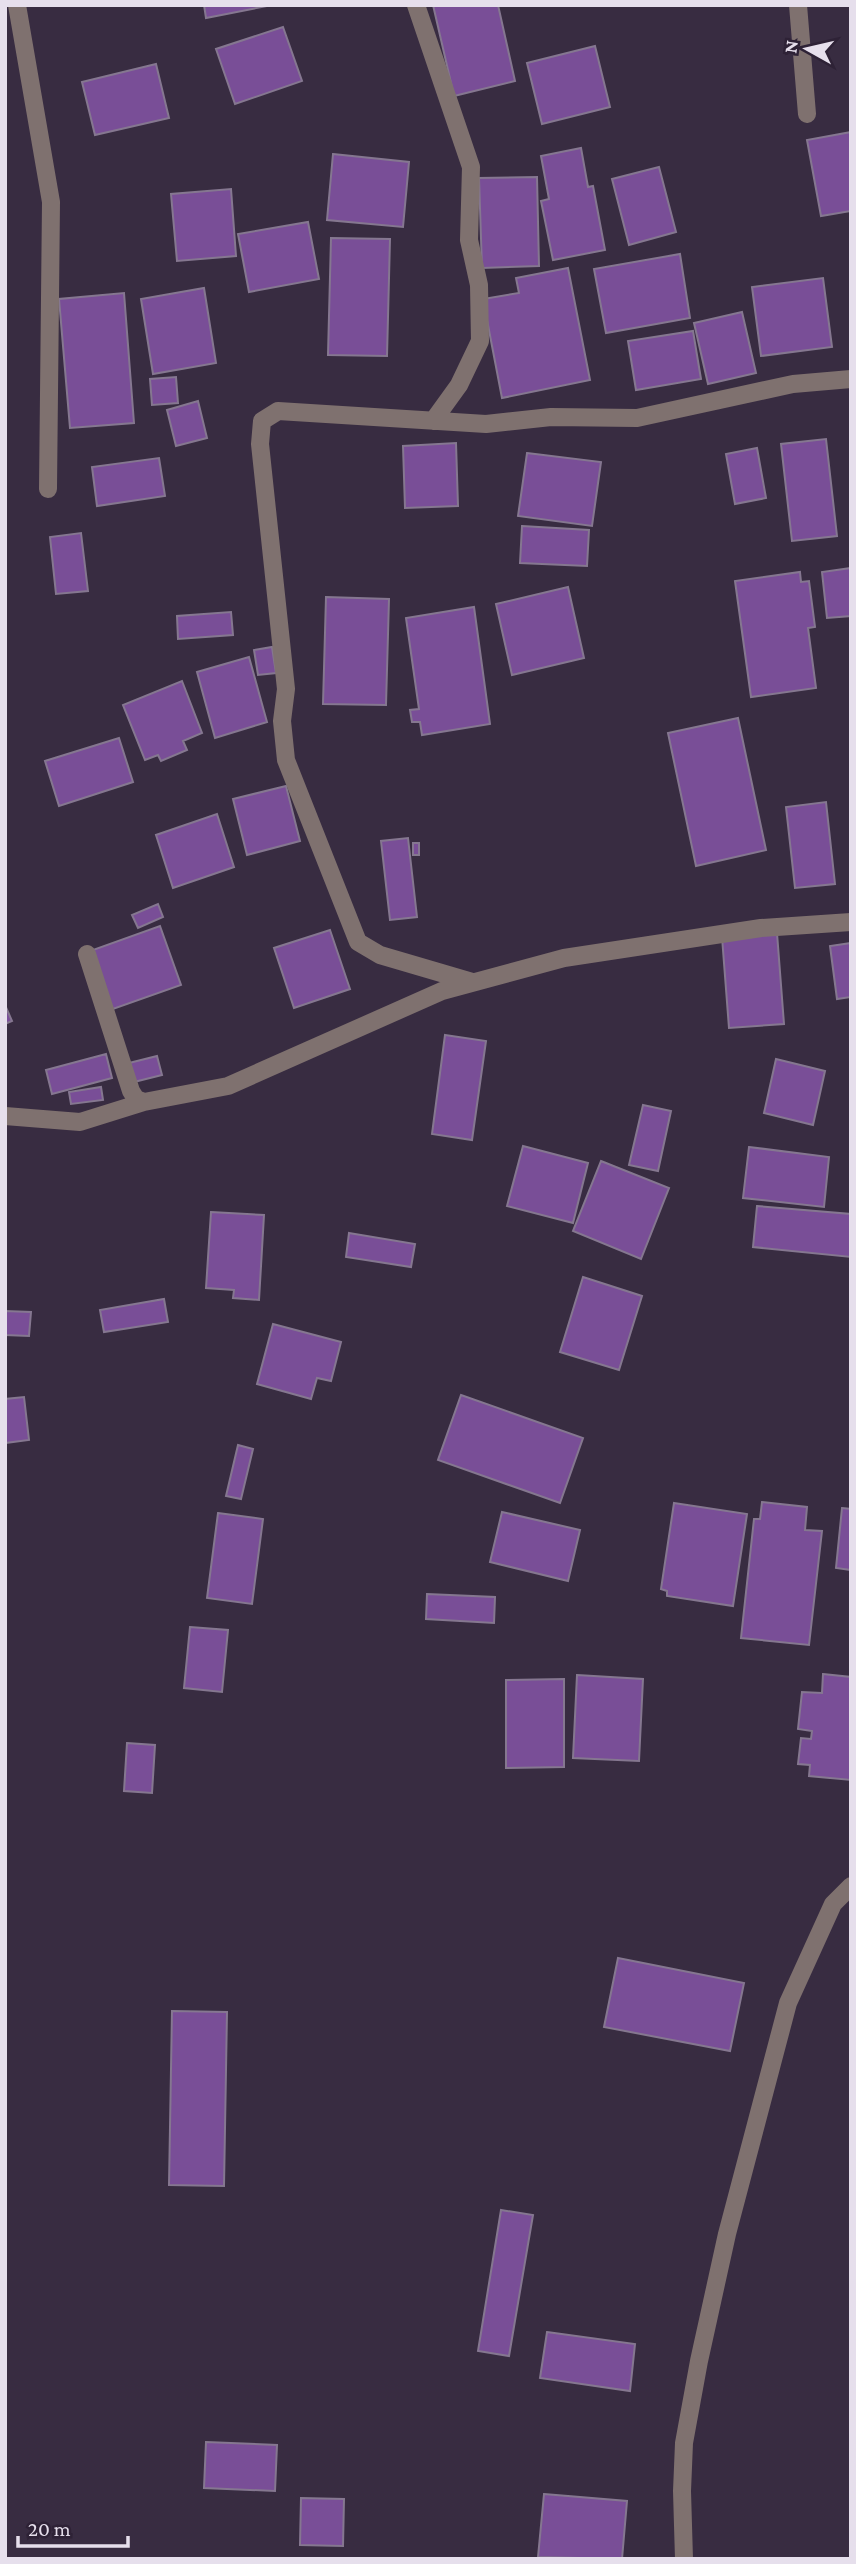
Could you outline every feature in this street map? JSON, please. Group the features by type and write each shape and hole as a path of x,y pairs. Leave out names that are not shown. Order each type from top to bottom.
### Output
{"street":[{"path":"17,5 51,202 48,489"},
{"path":"416,5 471,167 468,240 479,285 480,341 459,384 433,421"},
{"path":"798,5 807,114"},
{"path":"472,982 380,955 358,942 286,760 282,721 286,689 260,444 262,421 278,411 486,424 551,417 637,418 793,384 851,379"},
{"path":"5,1116 80,1122 144,1102 228,1086 442,991 564,958 761,928 851,922"},
{"path":"87,954 131,1091 136,1099 144,1102"},
{"path":"684,2559 684,2443 727,2234 788,2003 833,1905 851,1886"}],"building":[{"path":"204,5 272,5 206,18"},
{"path":"433,5 498,5 515,81 454,96"},
{"path":"283,27 302,81 235,104 216,49"},
{"path":"595,46 610,107 542,124 527,63"},
{"path":"156,64 169,118 95,135 82,82"},
{"path":"851,132 851,211 821,216 807,140"},
{"path":"581,148 588,187 593,186 605,250 553,260 541,201 549,199 541,156"},
{"path":"333,154 409,162 403,227 327,220"},
{"path":"659,167 676,232 629,245 612,179"},
{"path":"537,177 539,266 482,268 479,178"},
{"path":"231,189 236,256 177,261 171,194"},
{"path":"308,222 319,279 249,292 238,234"},
{"path":"331,238 390,239 387,356 328,355"},
{"path":"680,254 690,318 606,333 594,269"},
{"path":"568,268 590,380 502,398 483,299 519,293 516,278"},
{"path":"823,278 832,347 761,356 752,287"},
{"path":"204,288 216,363 153,374 141,299"},
{"path":"124,293 134,423 70,428 59,299"},
{"path":"742,312 756,373 708,384 694,323"},
{"path":"693,331 701,379 636,390 628,341"},
{"path":"176,377 178,403 152,405 150,379"},
{"path":"198,401 207,438 176,446 167,410"},
{"path":"826,439 837,536 792,541 781,444"},
{"path":"456,443 458,506 405,508 403,446"},
{"path":"757,448 766,498 735,504 726,454"},
{"path":"527,453 601,462 592,526 518,516"},
{"path":"159,458 165,496 97,506 92,467"},
{"path":"522,526 589,530 587,566 520,563"},
{"path":"81,533 88,591 56,594 50,537"},
{"path":"851,568 851,616 827,618 822,572"},
{"path":"800,572 801,582 809,581 815,627 808,628 816,688 751,697 735,581"},
{"path":"568,587 584,658 512,675 496,604"},
{"path":"326,597 389,599 386,705 323,704"},
{"path":"474,607 490,724 422,735 420,722 412,722 410,710 419,709 406,618"},
{"path":"231,612 233,635 178,639 177,616"},
{"path":"272,647 276,673 258,675 254,650"},
{"path":"249,657 267,722 215,738 197,672"},
{"path":"182,681 202,733 183,741 187,750 161,761 158,755 145,760 123,705"},
{"path":"738,718 766,850 696,866 668,733"},
{"path":"119,738 133,782 59,806 45,761"},
{"path":"286,786 300,841 247,855 233,799"},
{"path":"826,802 835,884 795,888 786,807"},
{"path":"217,814 234,867 173,888 156,835"},
{"path":"408,838 417,917 390,920 381,841"},
{"path":"413,843 419,843 419,855 413,855"},
{"path":"158,904 163,917 138,928 132,915"},
{"path":"160,926 181,985 110,1010 90,951"},
{"path":"330,930 350,989 294,1008 274,948"},
{"path":"777,933 784,1024 729,1028 722,937"},
{"path":"851,943 851,997 837,999 830,946"},
{"path":"5,1005 12,1021 5,1024"},
{"path":"445,1035 486,1041 472,1140 432,1134"},
{"path":"106,1054 112,1078 52,1094 46,1070"},
{"path":"157,1056 162,1075 134,1082 129,1063"},
{"path":"776,1059 825,1071 813,1125 764,1113"},
{"path":"101,1087 103,1100 71,1104 69,1092"},
{"path":"643,1105 671,1111 658,1171 629,1165"},
{"path":"523,1146 588,1163 573,1223 507,1206"},
{"path":"749,1147 829,1157 824,1207 743,1198"},
{"path":"601,1161 669,1188 641,1259 573,1231"},
{"path":"757,1206 851,1214 851,1257 753,1247"},
{"path":"211,1212 264,1215 259,1300 233,1298 234,1290 206,1288"},
{"path":"349,1233 415,1244 411,1267 346,1257"},
{"path":"583,1277 642,1296 619,1370 560,1352"},
{"path":"164,1299 168,1322 104,1332 100,1310"},
{"path":"5,1311 31,1312 29,1336 5,1335"},
{"path":"273,1324 341,1342 331,1381 317,1378 311,1399 257,1384"},
{"path":"461,1395 583,1438 560,1503 438,1460"},
{"path":"24,1397 29,1440 5,1443 5,1399"},
{"path":"238,1445 253,1449 241,1499 226,1496"},
{"path":"762,1502 807,1507 805,1530 822,1531 809,1645 741,1638 754,1519 760,1519"},
{"path":"674,1503 747,1514 733,1606 667,1596 667,1591 661,1589"},
{"path":"842,1508 851,1509 851,1570 836,1568"},
{"path":"502,1512 580,1530 568,1581 490,1562"},
{"path":"218,1513 263,1519 252,1604 207,1598"},
{"path":"427,1594 495,1597 494,1623 426,1619"},
{"path":"190,1627 228,1630 222,1692 184,1688"},
{"path":"823,1674 851,1677 851,1780 809,1776 810,1765 798,1764 801,1738 811,1739 812,1731 798,1729 802,1692 822,1693"},
{"path":"577,1675 643,1679 639,1761 573,1758"},
{"path":"564,1679 564,1767 506,1768 506,1680"},
{"path":"127,1743 155,1745 152,1793 124,1791"},
{"path":"618,1958 744,1983 730,2051 604,2027"},
{"path":"172,2011 227,2012 224,2186 169,2185"},
{"path":"501,2210 533,2215 509,2356 478,2351"},
{"path":"547,2332 635,2344 630,2391 540,2378"},
{"path":"206,2442 277,2445 275,2491 204,2488"},
{"path":"544,2494 627,2501 622,2559 538,2557"},
{"path":"301,2498 344,2499 343,2546 300,2545"}]}
